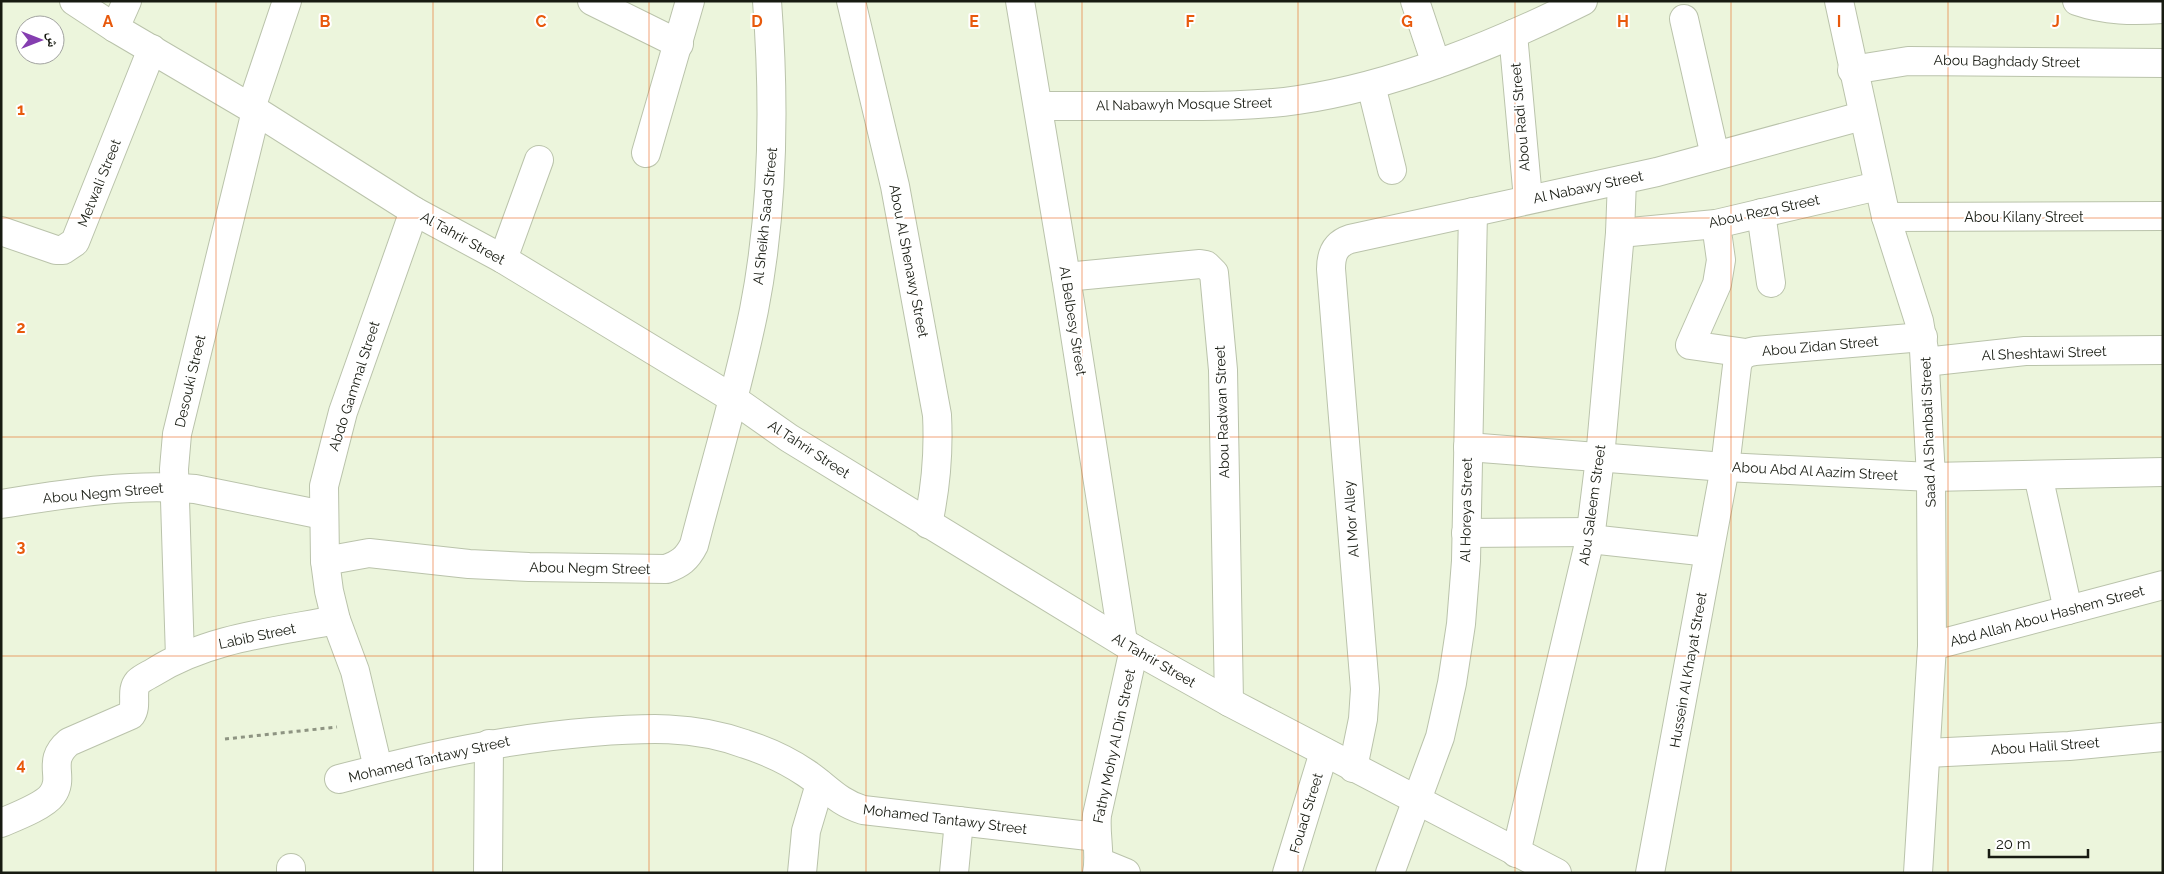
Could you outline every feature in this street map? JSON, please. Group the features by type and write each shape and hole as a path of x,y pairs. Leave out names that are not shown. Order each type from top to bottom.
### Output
{"street":[{"name":"Al Tahrir Street","path":"74,1 115,28 254,109 414,211 503,259 732,398 789,438 1128,645 1229,702 1416,801 1522,862 1557,873"},
{"path":"115,28 127,1"},
{"name":"Desouki Street","path":"180,657 174,469 177,434 254,109 287,1"},
{"path":"592,1 679,44"},
{"path":"646,153 690,1"},
{"name":"Al Sheikh Saad Street","path":"732,398 754,310 770,195 773,138 772,80 767,1"},
{"name":"Abou Al Shenawy Street","path":"851,1 895,186 937,415 939,452 935,489 928,524"},
{"name":"Al Belbesy Street","path":"1020,1 1128,645"},
{"path":"1415,1 1436,64"},
{"name":"Al Nabawyh Mosque Street","path":"1038,106 1262,104 1326,95 1371,84 1436,64 1513,34 1583,1"},
{"name":"Saad Al Shanbati Street","path":"1839,1 1852,70 1878,186 1914,305 1924,350 1931,476 1932,646 1927,753 1918,873"},
{"path":"2085,3 2120,10 2163,9"},
{"path":"1684,18 1716,156"},
{"name":"Abou Radi Street","path":"1513,34 1528,199"},
{"name":"Metwali Street","path":"1,231 56,250 63,250 75,242 152,49"},
{"name":"Abou Baghdady Street","path":"1852,70 1908,61 2163,63"},
{"path":"1371,84 1392,170"},
{"name":"Al Nabawy Street","path":"1332,269 1333,254 1342,242 1528,199 1622,180 1862,116"},
{"path":"503,259 539,160"},
{"name":"Abu Saleem Street","path":"1522,862 1590,535 1600,458 1620,233 1622,180"},
{"name":"Abou Rezq Street","path":"1620,233 1716,224 1878,186"},
{"name":"Abdo Gammal Street","path":"378,768 355,671 336,620 325,562 324,486 343,412 414,211"},
{"name":"Al Horeya Street","path":"1390,873 1432,763 1447,710 1461,624 1466,534 1473,212"},
{"path":"1760,213 1771,283"},
{"name":"Abou Kilany Street","path":"1886,217 2162,223"},
{"path":"1716,224 1721,260 1716,284 1690,345 1746,353"},
{"name":"Abou Radwan Street","path":"1066,277 1200,264 1206,265 1214,273 1223,370 1229,702"},
{"name":"Al Mor Alley","path":"1332,269 1365,689 1363,719 1354,768"},
{"name":"Al Sheshtawi Street","path":"1924,350 2163,350"},
{"name":"Abou Zidan Street","path":"1725,467 1737,366 1740,358 1746,353 1924,350"},
{"name":"Abou Negm Street","path":"325,562 369,553 469,564 538,568 666,569 678,565 688,557 694,545 732,398"},
{"name":"Abou Abd Al Aazim Street","path":"1468,447 1725,467 1931,476 2163,472"},
{"name":"Hussein Al Khayat Street","path":"1650,873 1725,467"},
{"path":"2038,475 2068,610"},
{"name":"Abou Negm Street","path":"1,504 56,494 122,488 175,487 195,489 324,515"},
{"path":"1466,534 1590,535 1709,552"},
{"name":"Abd Allah Abou Hashem Street","path":"1932,646 2163,585"},
{"name":"Labib Street","path":"1,823 45,802 52,796 56,788 56,759 60,749 69,742 131,715 135,710 134,691 138,682 180,657 220,644 336,620"},
{"name":"Fathy Mohy Al Din Street","path":"1098,857 1097,815 1128,645"},
{"name":"Mohamed Tantawy Street","path":"339,779 453,750 510,740 649,728 681,730 712,734 771,753 790,763 843,802 863,810 959,821 1098,857 1126,873"},
{"name":"Abou Halil Street","path":"1927,753 2069,746 2163,737"},
{"path":"488,873 489,744"},
{"name":"Fouad Street","path":"1287,873 1324,752"},
{"path":"802,873 806,831 820,784"},
{"path":"954,873 959,821"}],"path":[{"path":"225,739 367,723"}]}
